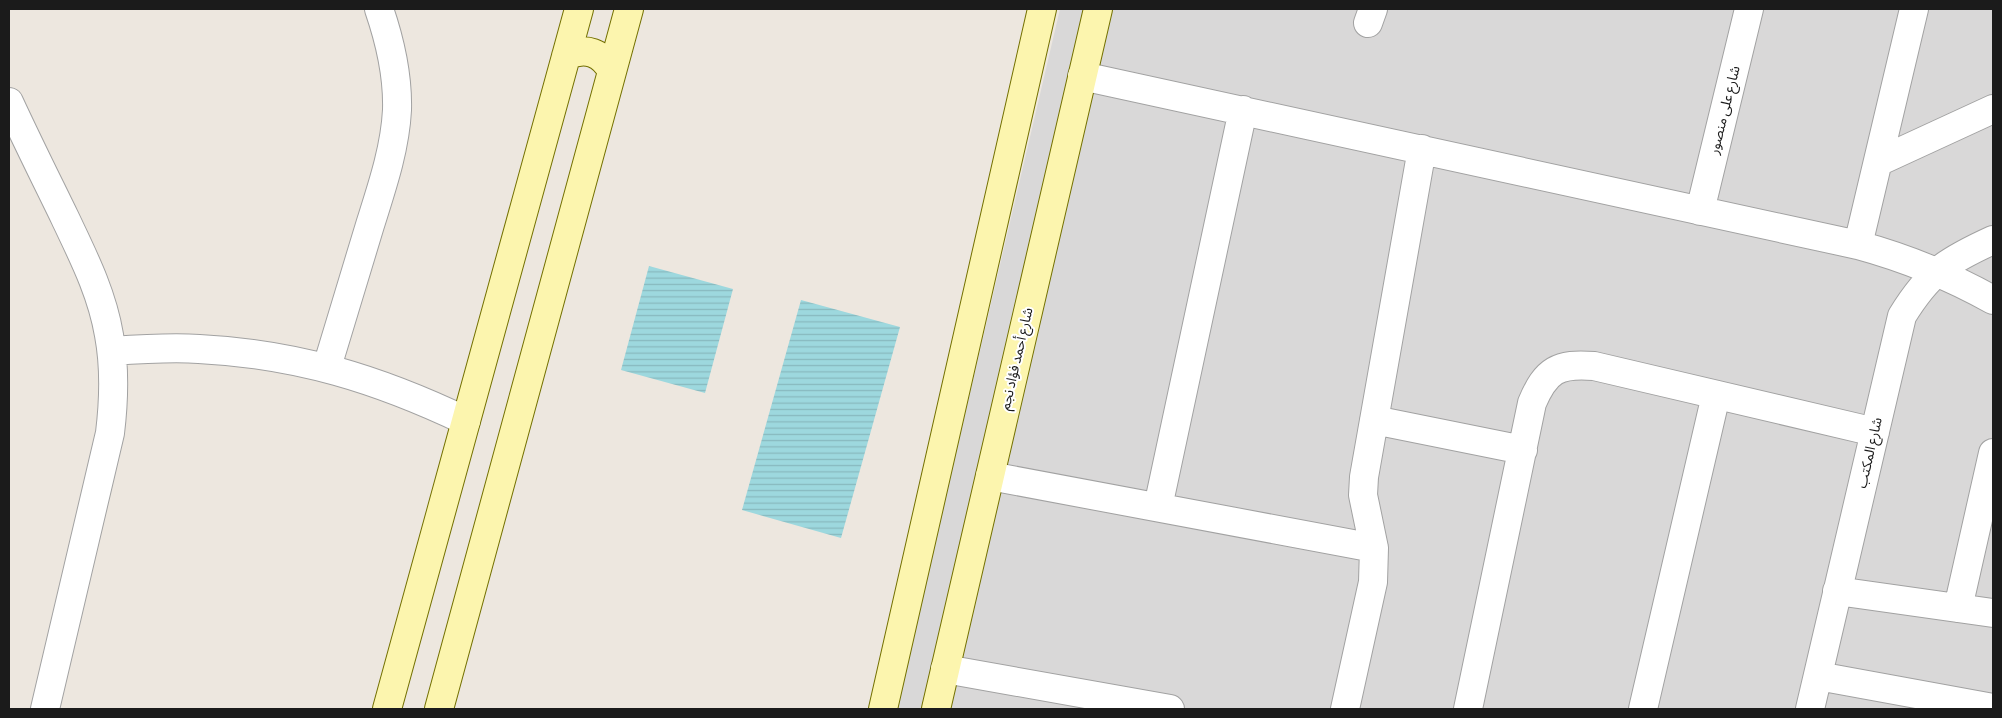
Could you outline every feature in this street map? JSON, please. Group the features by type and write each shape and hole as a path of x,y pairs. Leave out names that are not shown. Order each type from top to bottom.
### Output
{"street":[{"path":"326,367 387,168 394,135 397,110 395,75 387,34 379,9"},
{"path":"387,709 579,9"},
{"path":"439,709 629,9"},
{"path":"883,709 1042,9"},
{"name":"شارع أحمد فؤاد نجم","path":"936,709 1098,9"},
{"name":"شارع على منصور","path":"1700,210 1749,9"},
{"path":"1858,245 1914,9"},
{"path":"566,56 575,52 593,52 601,56 612,71"},
{"path":"1082,76 1858,245 1892,254 1936,271 1993,300"},
{"path":"9,102 90,271 102,302 112,351 114,399 110,433 45,709"},
{"path":"1878,162 1993,109"},
{"path":"1158,507 1243,110"},
{"path":"1345,709 1373,582 1374,548 1363,495 1364,477 1422,149"},
{"name":"شارع المكتب","path":"1810,709 1902,316 1918,291 1936,271 1959,256 1993,240"},
{"path":"112,351 207,349 284,358 326,367 396,390 466,421"},
{"path":"1468,709 1532,403 1540,384 1555,370 1574,364 1594,366 1875,432"},
{"path":"1643,709 1716,395"},
{"path":"1374,420 1523,450"},
{"path":"1958,608 1993,453"},
{"path":"990,476 1374,548"},
{"path":"1837,591 1993,613"},
{"path":"946,669 1124,705 1170,709"},
{"path":"1818,676 1993,708"}],"shaded area":[{"path":"1060,9 1993,9 1993,709 896,709"}],"water":[{"path":"649,266 733,289 705,393 621,370"},
{"path":"801,300 900,327 841,538 742,510"}]}
